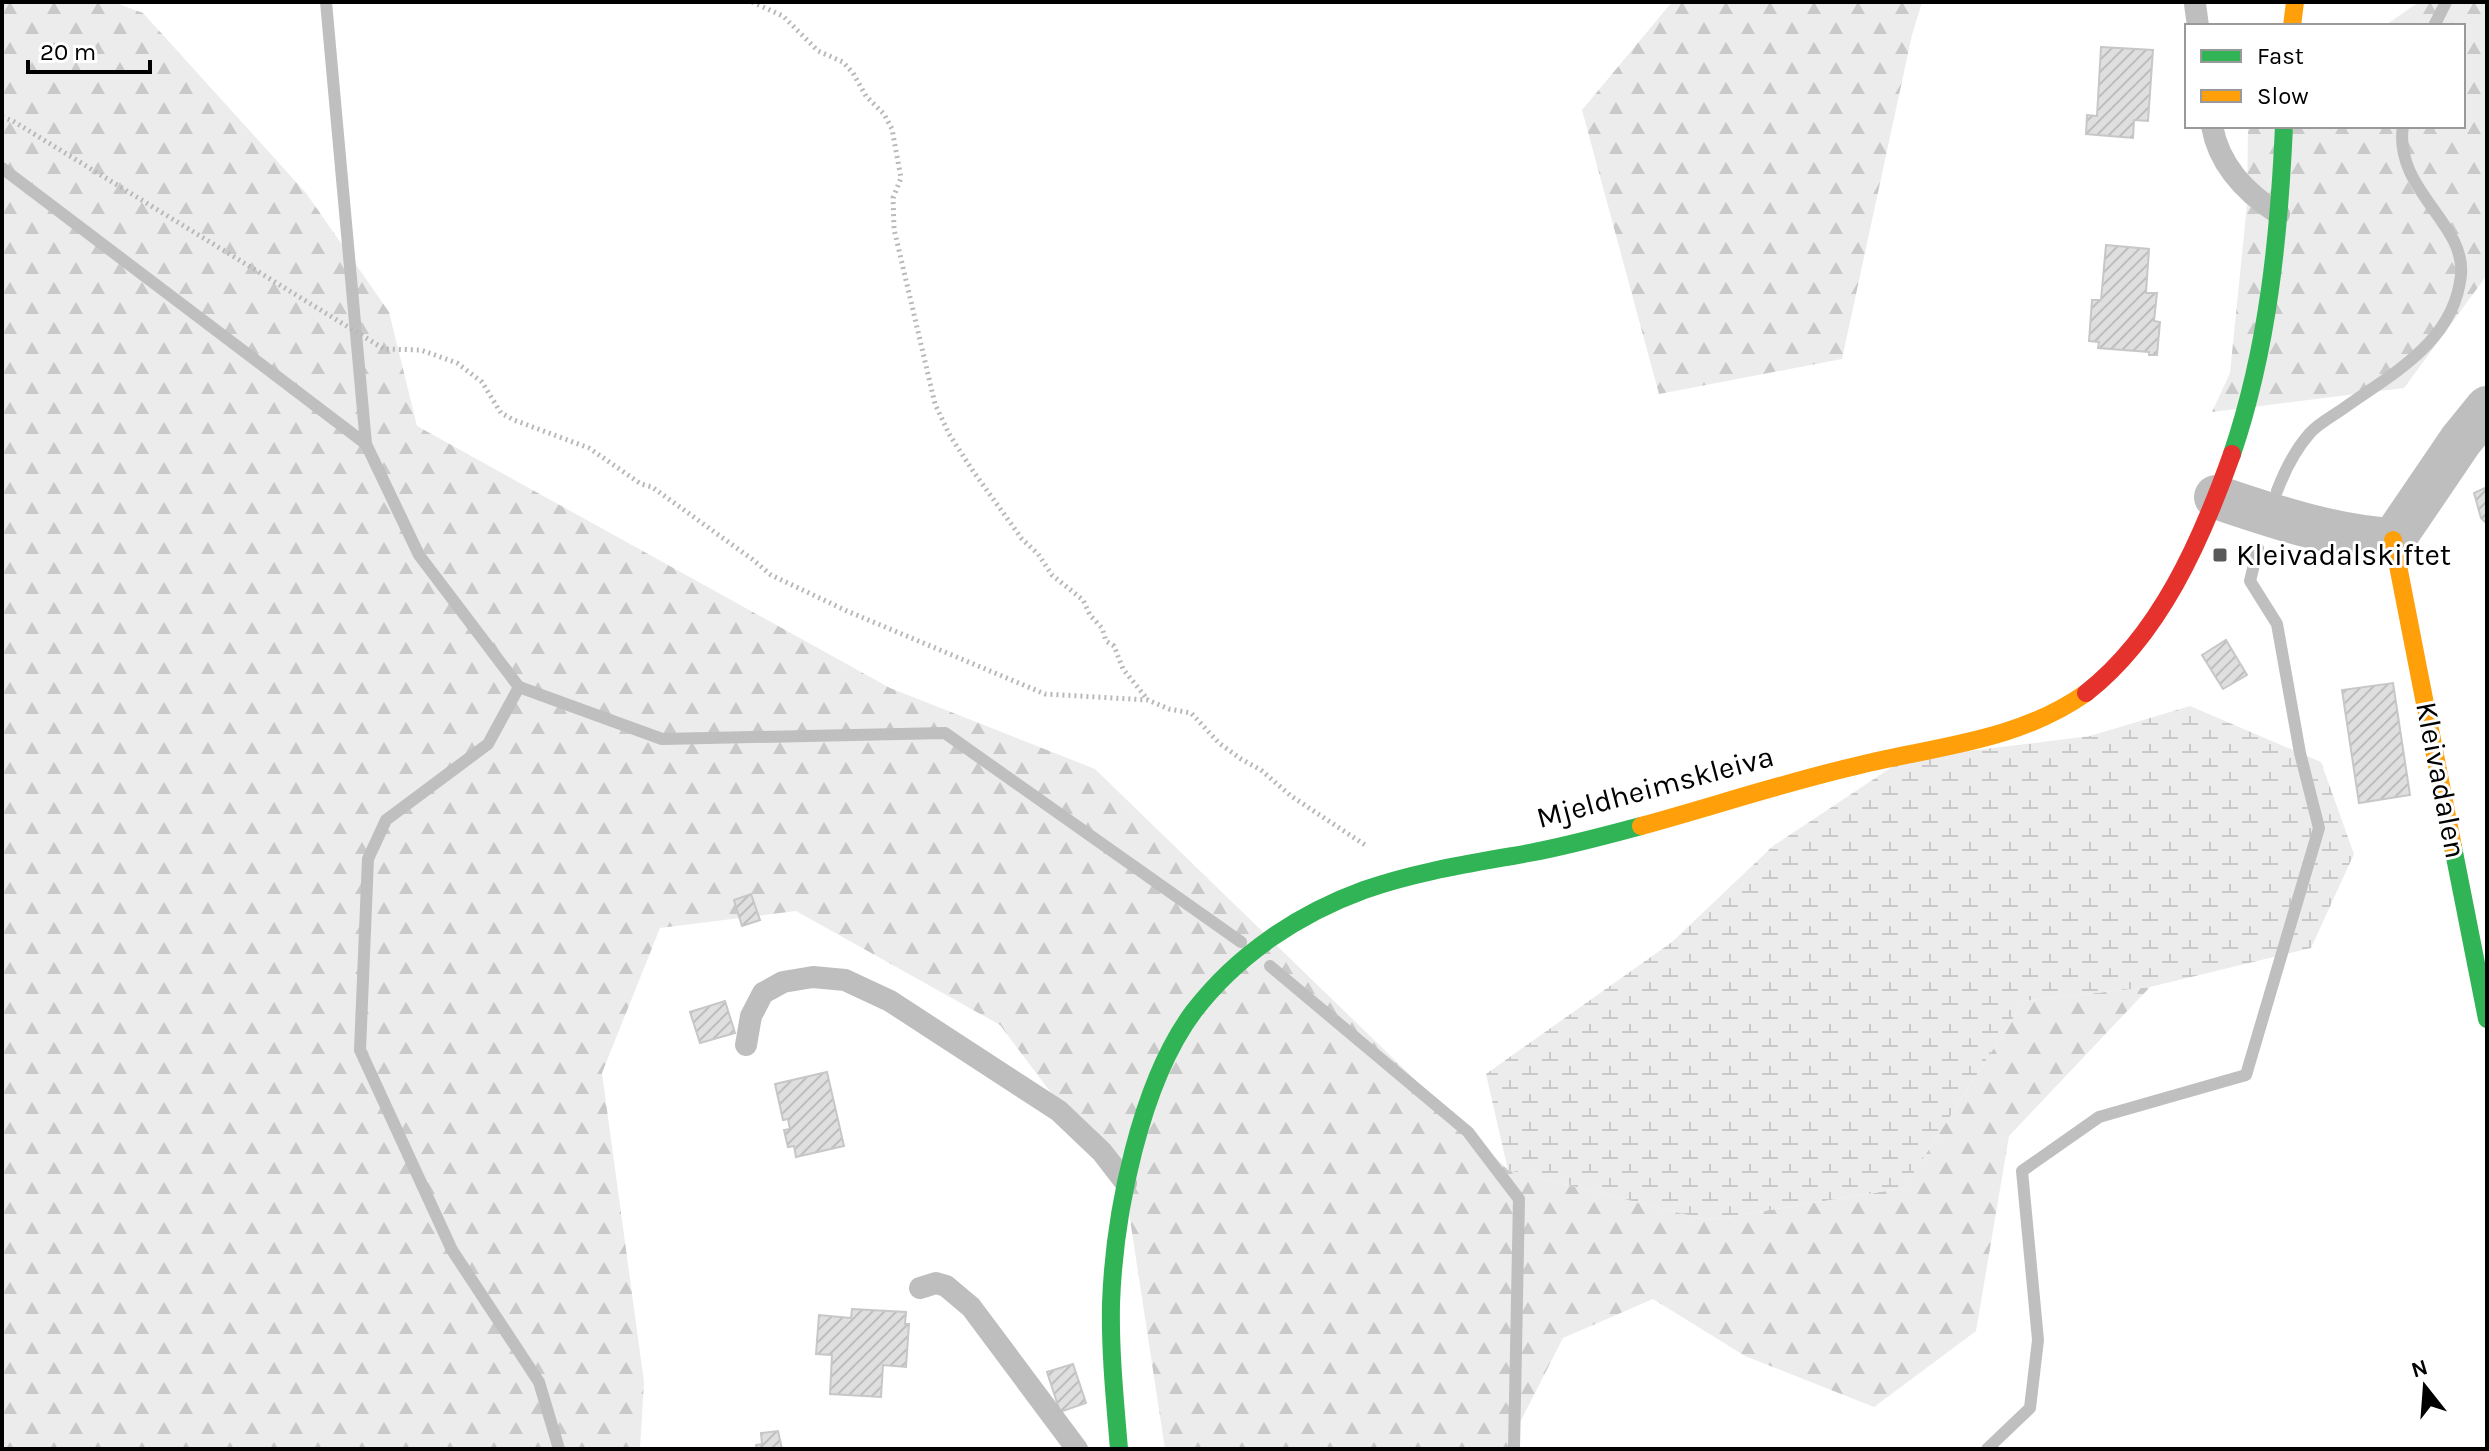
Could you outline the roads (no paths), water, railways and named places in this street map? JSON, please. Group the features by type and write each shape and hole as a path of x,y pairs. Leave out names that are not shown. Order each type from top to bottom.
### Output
{"main road":[{"path":"2292,24 2295,2"},
{"name":"Mjeldheimskleiva","path":"1119,1449 1111,1337 1112,1283 1126,1183 1157,1082 1193,1013 1241,962 1294,923 1364,890 1476,860 1554,848 1854,766 1987,739 2026,727 2059,712 2089,690 2121,660 2175,584 2216,497 2251,386 2274,270 2284,128"},
{"name":"Kleivadalen","path":"2393,540 2487,1019"}],"street":[{"path":"2216,497 2299,525 2352,537 2393,540 2461,440 2487,408"}],"lane":[{"path":"2212,128 2216,144 2234,178 2257,200 2279,214"},
{"path":"746,1045 751,1016 763,993 783,982 813,977 845,980 890,1001 1059,1111 1102,1152 1126,1183"},
{"path":"920,1288 936,1283 946,1286 971,1307 1077,1449"}],"waterway":[{"path":"326,2 366,444"},
{"path":"2435,24 2446,2"},
{"path":"2277,491 2290,461 2310,433 2418,354 2447,319 2456,299 2461,275 2460,256 2453,239 2409,169 2403,148 2403,128"},
{"path":"2,168 366,444 419,555 519,687"},
{"path":"1987,1449 2030,1408 2038,1340 2022,1171 2099,1117 2246,1075 2319,828 2300,753 2277,624 2250,581 2258,548"},
{"path":"559,1449 539,1382 452,1250 360,1050 368,859 386,820 488,744 519,687 662,739 945,733 1241,942"},
{"path":"1270,966 1468,1132 1519,1199 1514,1449"}],"place":[{"name":"Kleivadalskiftet","path":"2220,555"}]}
